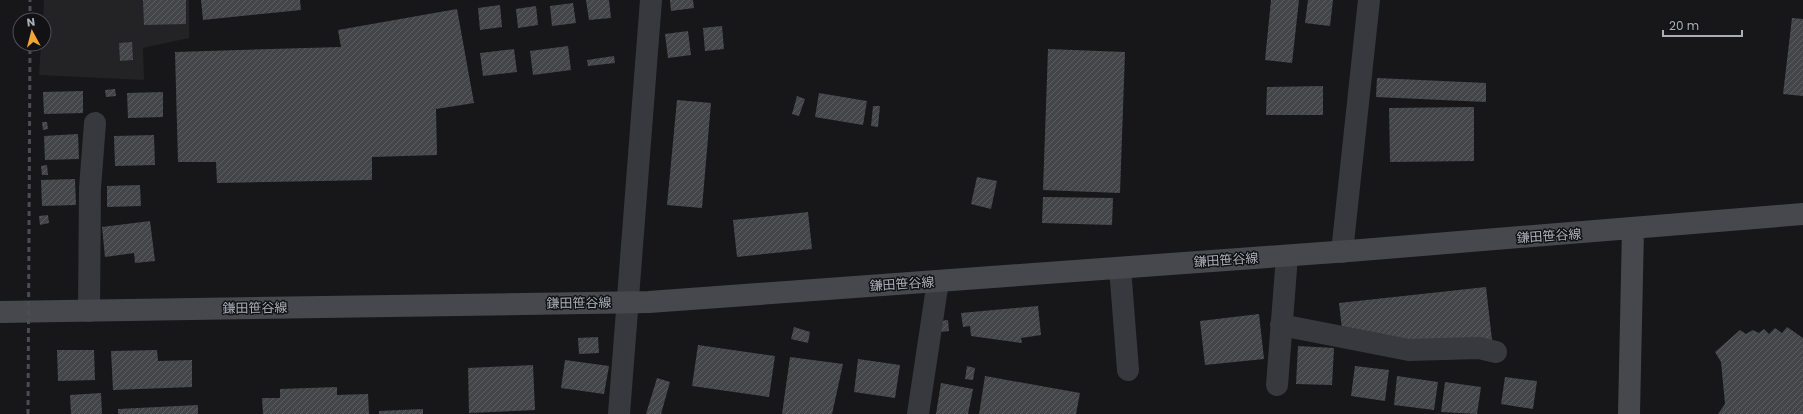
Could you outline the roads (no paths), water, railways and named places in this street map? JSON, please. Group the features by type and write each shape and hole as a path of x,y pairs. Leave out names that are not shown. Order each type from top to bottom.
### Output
{"street":[{"path":"619,414 629,302 651,0"},
{"path":"1342,252 1369,0"},
{"path":"89,310 90,188 95,123"},
{"name":"鎌田笹谷線","path":"0,312 629,302 1342,252 1803,214"},
{"path":"1629,414 1633,229"},
{"path":"1277,385 1287,256"},
{"path":"1120,268 1128,370"},
{"path":"918,414 938,281"},
{"path":"1282,325 1409,350 1479,348 1496,352"}],"railway":[{"path":"30,0 30,12"},
{"path":"28,414 30,52"}]}
